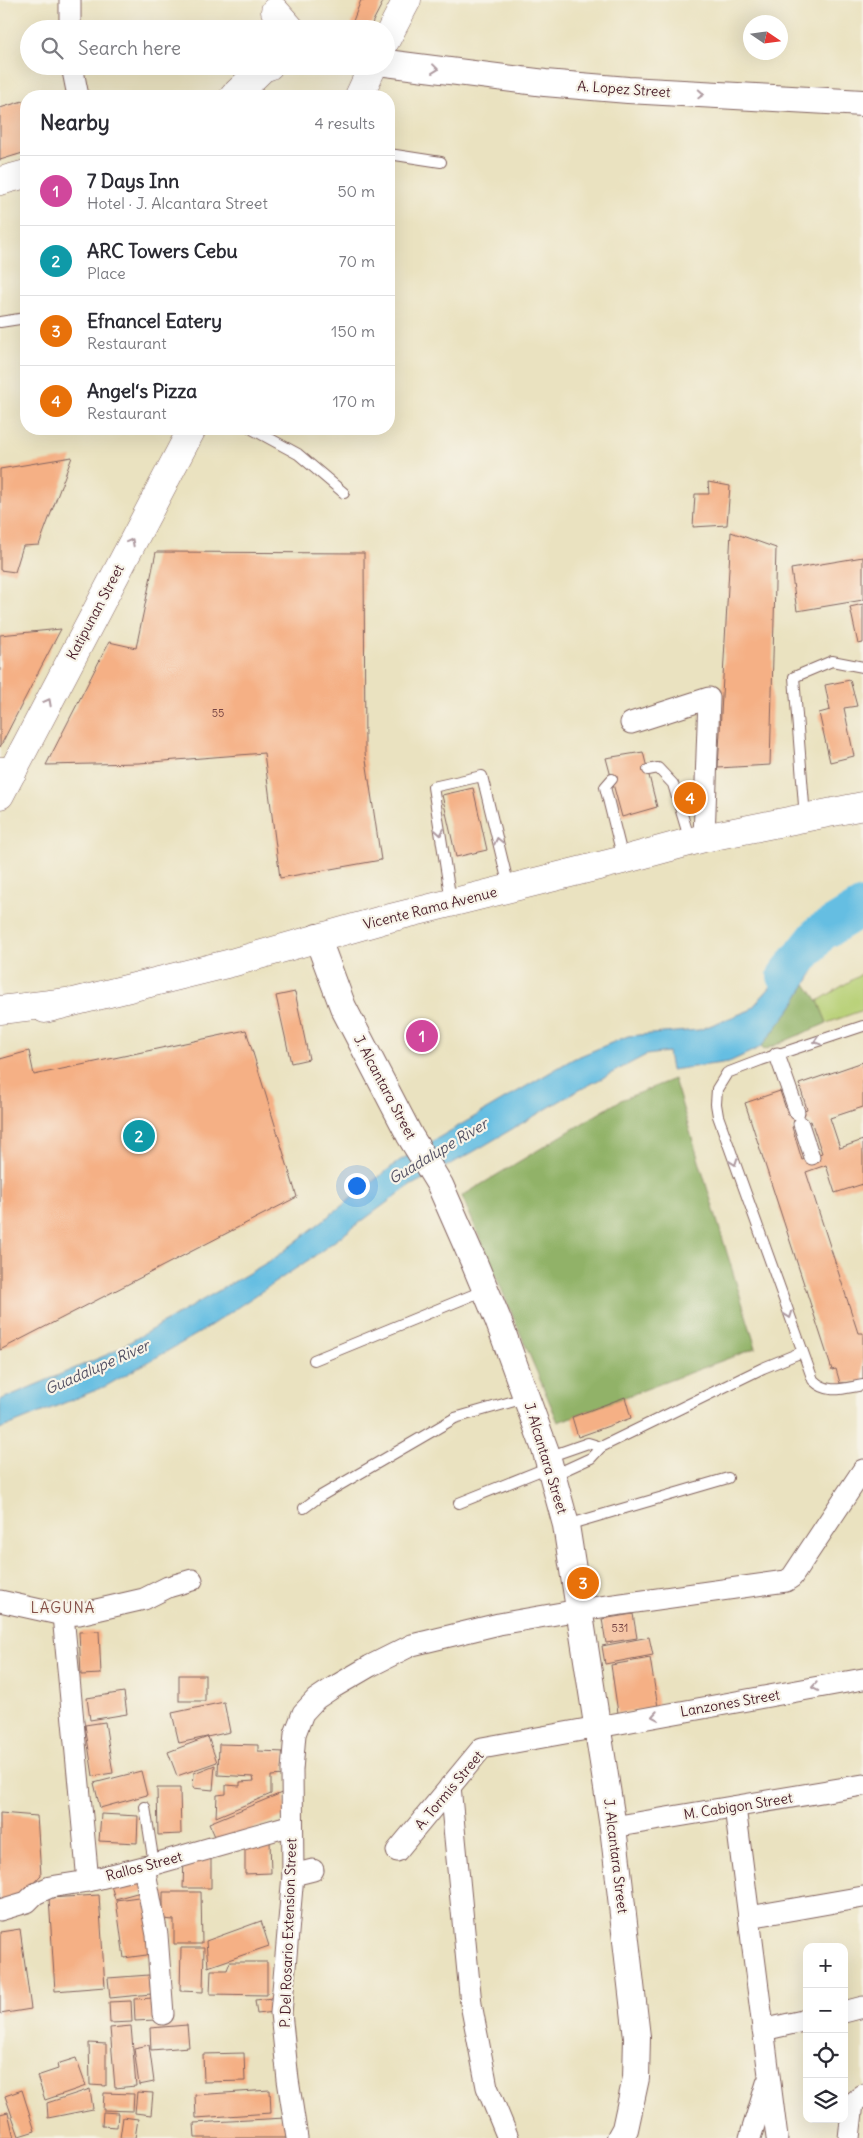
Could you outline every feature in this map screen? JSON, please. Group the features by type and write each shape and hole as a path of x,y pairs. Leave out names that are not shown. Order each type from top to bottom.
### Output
{"main road":[{"path":"395,23 407,0"},
{"path":"240,90 256,75"},
{"path":"361,90 368,75"},
{"path":"0,181 20,176"},
{"name":"Katipunan Street","path":"0,796 6,771 189,435"},
{"name":"Vicente Rama Avenue","path":"0,1022 67,1002 232,963 317,937 697,840 863,806"},
{"path":"0,1010 67,1002"}],"street":[{"path":"70,0 70,20"},
{"name":"A. Lopez Street","path":"395,64 545,83 619,89 860,99"},
{"path":"74,75 77,90"},
{"path":"631,723 709,698 697,840"},
{"name":"J. Alcantara Street","path":"317,937 343,1007 410,1136 440,1185 486,1290 551,1466 566,1525 613,1827 637,2037 636,2078 625,2129 620,2138"},
{"path":"777,1054 812,1157"},
{"name":"P. Del Rosario Extension Street","path":"297,2138 288,2080 281,2013 293,1875 292,1770 295,1734 303,1713 316,1699 370,1666 412,1645 499,1624 579,1610 786,1581 792,1577 863,1470"},
{"path":"0,1601 63,1614 79,1614 144,1598 168,1587 192,1580"},
{"path":"63,1614 88,1881"},
{"name":"Lanzones Street","path":"597,1727 863,1679"},
{"name":"A. Tormis Street","path":"397,1851 482,1748 597,1727"},
{"name":"M. Cabigon Street","path":"613,1827 863,1785"},
{"path":"450,1786 471,2004 487,2087 508,2138"},
{"path":"735,1807 777,2138"},
{"name":"Rallos Street","path":"0,1910 27,1902 35,1894 50,1887 88,1881 292,1826"},
{"path":"149,1865 163,2014"},
{"path":"293,1875 314,1870"},
{"path":"749,1917 863,1897"},
{"path":"848,2011 863,2008"},
{"path":"764,2030 803,2021"},
{"path":"750,2138 769,2075"},
{"path":"849,2138 853,2103 863,2095"}],"lane":[{"path":"395,155 441,162"},
{"path":"0,322 20,319"},
{"path":"263,435 298,454 344,493"},
{"path":"805,818 794,677 832,661 863,666"},
{"path":"648,770 658,768 673,784 697,840"},
{"path":"451,903 433,787 482,776 509,888"},
{"path":"612,780 605,787 623,860"},
{"path":"863,1026 777,1054 727,1073 717,1089 716,1104 718,1116 813,1380 820,1387 831,1391 863,1385"},
{"path":"314,1360 486,1290"},
{"path":"551,1466 591,1458 601,1447 784,1358 802,1352"},
{"path":"304,1508 319,1497 455,1418 527,1398"},
{"path":"460,1503 551,1466 588,1443 601,1447"},
{"path":"566,1525 728,1478"},
{"path":"145,1808 149,1865"}],"green space":[{"path":"863,973 863,1010 827,1023 818,1001"},
{"path":"806,984 818,1001 827,1023 764,1050 761,1047 792,1007"},
{"path":"674,1079 756,1348 558,1422 462,1196 621,1100"}],"water":[{"path":"863,906 863,922 829,946 792,1007 761,1047 729,1062 671,1070 668,1052 646,1055 570,1095 473,1152 408,1187 313,1257 199,1333 106,1386 0,1429 0,1400 111,1353 275,1258 399,1161 573,1059 628,1036 699,1030 750,1010 815,937"}],"building":[{"path":"361,0 384,0 374,20 353,20"},
{"path":"20,102 20,154 0,160 0,108"},
{"path":"72,457 39,545 23,546 15,572 0,570 0,469"},
{"path":"708,482 730,486 727,525 693,527 695,494 709,494"},
{"path":"731,532 776,548 770,765 718,768"},
{"path":"156,552 364,553 365,753 381,860 280,878 264,753 139,763 46,765 109,642 136,648"},
{"path":"863,557 863,600 797,611 791,569"},
{"path":"863,604 863,643 858,644 850,607"},
{"path":"61,629 40,669 0,747 0,635"},
{"path":"850,680 857,706 844,708 854,756 830,762 819,713 830,710 825,685"},
{"path":"643,752 657,807 622,817 606,758"},
{"path":"473,788 487,850 456,857 442,795"},
{"path":"295,992 309,1059 291,1063 276,996"},
{"path":"246,1030 297,1197 0,1350 0,1059 29,1051 34,1075"},
{"path":"863,1062 863,1107 830,1118 840,1148 863,1140 863,1184 835,1193 826,1165 806,1172 858,1333 863,1333 863,1381 840,1383 836,1369 832,1370 745,1103 780,1091 788,1115 807,1109 799,1084","holes":["811,1121 822,1153 802,1160 792,1127"]},
{"path":"625,1397 631,1418 578,1437 572,1417"},
{"path":"633,1614 637,1638 606,1643 602,1619"},
{"path":"99,1631 101,1674 81,1675 79,1632"},
{"path":"649,1637 653,1655 605,1664 602,1646"},
{"path":"650,1658 658,1707 618,1713 611,1665"},
{"path":"179,1675 205,1675 205,1701 179,1701"},
{"path":"124,1692 127,1714 90,1720 87,1698"},
{"path":"224,1702 230,1732 179,1743 172,1713"},
{"path":"105,1722 113,1773 93,1776 85,1725"},
{"path":"208,1737 217,1762 177,1776 168,1752"},
{"path":"219,1744 258,1745 258,1751 285,1752 284,1775 271,1776 271,1794 216,1817 217,1795 226,1794 226,1785 240,1786 240,1782 254,1781 253,1777 218,1775"},
{"path":"215,1765 213,1790 193,1788 194,1773"},
{"path":"141,1771 147,1795 100,1808 94,1783"},
{"path":"157,1788 180,1788 181,1834 158,1835"},
{"path":"284,1792 286,1815 218,1843 209,1823"},
{"path":"0,1813 37,1816 41,1875 17,1901 0,1903"},
{"path":"101,1814 138,1816 137,1843 99,1841"},
{"path":"270,1841 271,1873 245,1874 245,1842"},
{"path":"184,1857 211,1858 211,1888 183,1888"},
{"path":"139,1873 144,1891 115,1899 110,1882"},
{"path":"163,1892 201,1892 202,1944 174,1944 174,1920 163,1919"},
{"path":"99,1895 105,1987 55,1991 49,1898"},
{"path":"146,1896 154,1954 124,1958 116,1900"},
{"path":"261,1921 269,1946 208,1967 206,1941"},
{"path":"20,1929 31,2009 0,2014 0,1932"},
{"path":"181,1948 204,1948 203,1992 180,1991"},
{"path":"230,1962 267,1962 267,1995 210,1994 211,1970 227,1970"},
{"path":"149,1975 151,1994 110,1998 108,1978"},
{"path":"154,1998 155,2020 135,2021 134,1999"},
{"path":"273,1998 275,2012 257,2014 255,2000"},
{"path":"131,2001 132,2022 110,2023 109,2002"},
{"path":"187,2025 189,2047 151,2050 150,2028"},
{"path":"131,2026 136,2086 115,2088 110,2028"},
{"path":"89,2043 106,2044 106,2086 90,2085"},
{"path":"149,2045 154,2082 139,2085 134,2048"},
{"path":"244,2053 245,2081 204,2082 203,2054"},
{"path":"76,2058 86,2086 45,2100 37,2076 58,2069 57,2064"},
{"path":"90,2089 93,2109 48,2118 47,2103"},
{"path":"22,2090 35,2131 19,2136 5,2096"},
{"path":"270,2090 271,2113 196,2118 195,2095"},
{"path":"137,2092 153,2093 151,2115 135,2113"},
{"path":"104,2093 134,2094 133,2111 103,2110"},
{"path":"8,2112 14,2138 0,2138 0,2114"},
{"path":"103,2112 118,2113 117,2127 102,2126"},
{"path":"123,2117 138,2119 135,2138 120,2138"},
{"path":"285,2118 286,2138 195,2138 194,2123"}],"waterway":[{"name":"Guadalupe River","path":"786,976 820,933 863,907"}],"place":[{"name":"Angel‘s Pizza","path":"690,798"},
{"name":"7 Days Inn","path":"422,1036"},
{"name":"ARC Towers Cebu","path":"139,1136"},
{"name":"Efnancel Eatery","path":"583,1583"}],"district":[{"name":"LAGUNA","path":"63,1607"}]}
